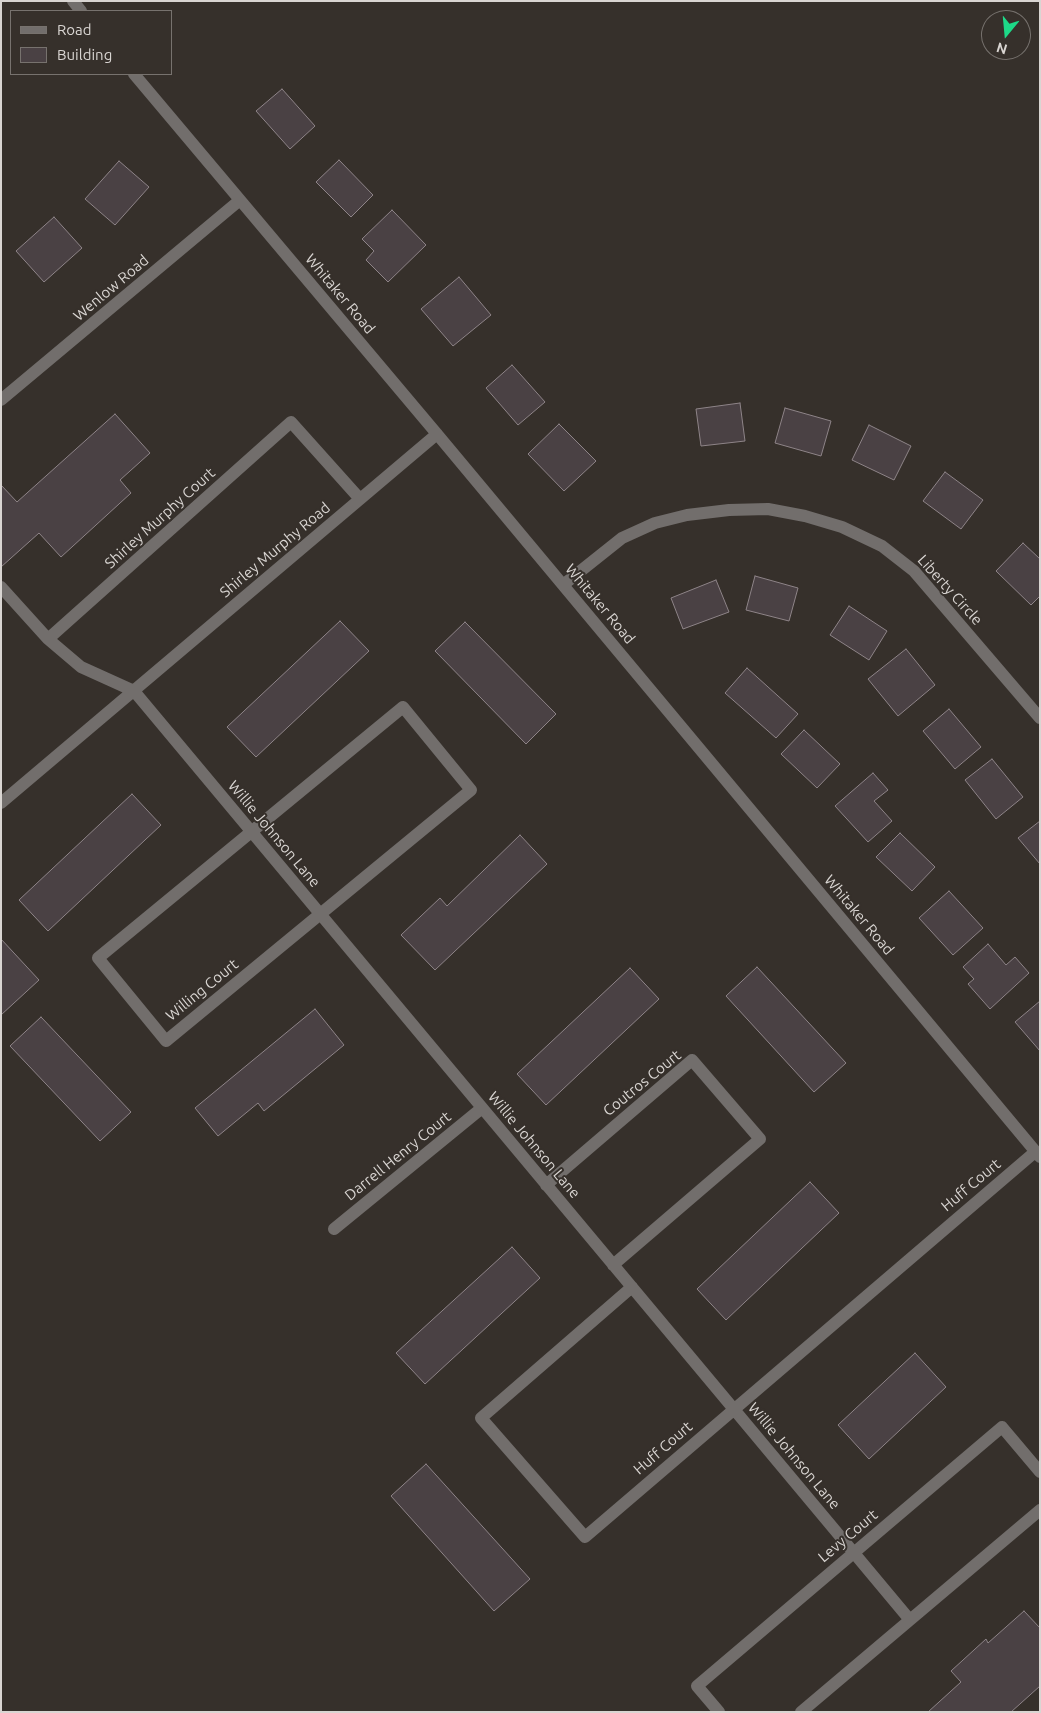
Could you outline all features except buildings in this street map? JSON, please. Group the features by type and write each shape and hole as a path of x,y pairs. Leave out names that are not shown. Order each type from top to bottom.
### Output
{"street":[{"name":"Whitaker Road","path":"135,75 1038,1154"},
{"name":"Wenlow Road","path":"1,400 240,200"},
{"name":"Shirley Murphy Court","path":"48,639 291,422 360,499"},
{"name":"Shirley Murphy Road","path":"1,803 437,434"},
{"name":"Liberty Circle","path":"563,585 622,538 655,523 687,515 729,510 768,509 805,516 842,527 882,546 914,571 1040,718"},
{"path":"1,587 48,639 81,668 134,691"},
{"name":"Willie Johnson Lane","path":"134,691 910,1620"},
{"name":"Willing Court","path":"403,707 471,790 166,1041 98,958 251,832 403,707"},
{"name":"Coutros Court","path":"546,1185 692,1060 760,1139 613,1265"},
{"name":"Darrell Henry Court","path":"334,1230 482,1108"},
{"name":"Huff Court","path":"632,1288 481,1418 585,1537 734,1408 1038,1154"},
{"name":"Levy Court","path":"720,1712 697,1686 1002,1427 1040,1472"},
{"path":"801,1712 1040,1510"}]}
